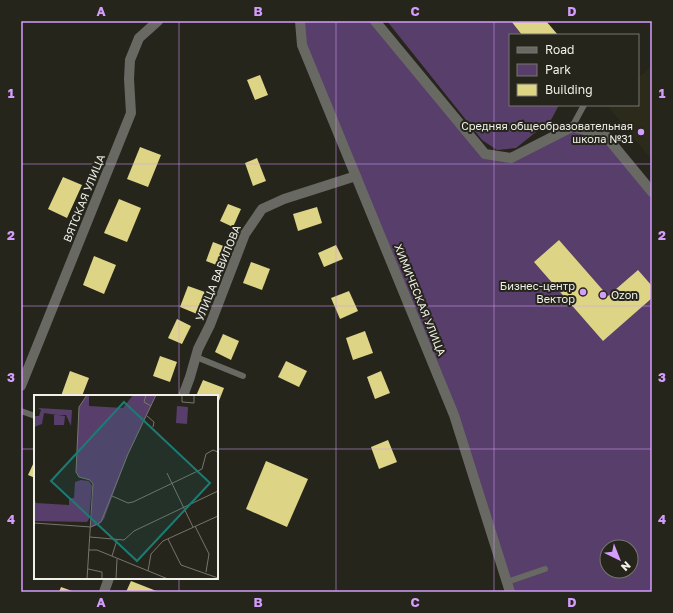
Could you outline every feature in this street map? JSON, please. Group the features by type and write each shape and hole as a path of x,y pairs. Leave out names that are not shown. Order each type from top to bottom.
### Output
{"street":[{"name":"ВЯТСКАЯ УЛИЦА","path":"21,386 130,113 130,60 139,38 158,21"},
{"name":"ХИМИЧЕСКАЯ УЛИЦА","path":"300,21 302,45 454,414 510,592"},
{"path":"375,21 485,154 511,158 572,127 605,135 652,192"},
{"name":"УЛИЦА ВАВИЛОВА","path":"183,395 198,349 210,325 245,234 262,209 284,199 356,176"},
{"path":"104,592 109,579"}],"lane":[{"path":"572,127 583,106"},
{"path":"196,357 243,376"},
{"path":"21,411 34,416"},
{"path":"507,582 545,569"}],"shaded area":[{"name":"Средняя общеобразовательная школа №31","path":"652,66 652,160 608,106 639,106 639,77"}],"green space":[{"path":"300,21 375,21 485,154 511,158 572,127 605,135 652,192 652,592 510,592 454,415 302,45"},
{"path":"387,21 511,21 521,34 509,34 509,106 558,106 551,120 516,148 497,150 482,140"}],"building":[{"path":"511,21 546,21 557,34 521,34"},
{"path":"260,75 268,95 255,100 247,80"},
{"path":"140,147 161,155 148,187 127,179"},
{"path":"257,158 266,181 253,186 245,163"},
{"path":"63,177 82,185 67,218 48,209"},
{"path":"119,199 141,208 127,242 104,233"},
{"path":"228,204 241,209 233,227 220,221"},
{"path":"317,207 322,223 298,231 293,214"},
{"name":"Бизнес-центр Вектор","path":"559,240 608,296 638,270 652,286 652,298 603,341 534,262"},
{"path":"213,242 226,247 219,266 206,261"},
{"path":"336,245 343,259 324,267 318,253"},
{"path":"94,256 116,265 104,294 83,285"},
{"path":"251,262 270,269 262,290 243,283"},
{"path":"188,286 205,292 197,314 180,307"},
{"path":"349,291 358,311 340,319 331,298"},
{"path":"177,319 191,326 182,344 168,338"},
{"path":"365,331 373,353 353,360 346,338"},
{"path":"223,334 239,341 231,360 215,352"},
{"path":"160,356 177,362 170,382 153,376"},
{"path":"286,361 307,371 299,387 278,377"},
{"path":"70,371 89,378 82,395 61,395"},
{"path":"381,371 390,393 375,399 367,377"},
{"path":"203,380 224,388 218,403 218,395 196,395"},
{"path":"388,440 397,462 379,469 371,447"},
{"path":"266,461 308,479 287,527 246,509"},
{"path":"34,462 34,478 28,475"},
{"path":"131,581 159,592 126,592"},
{"path":"61,587 75,592 59,592"}],"place":[{"name":"Средняя общеобразовательная школа №31","path":"641,132"},
{"name":"Бизнес-центр Вектор","path":"583,292"},
{"name":"Ozon","path":"603,295"}]}
